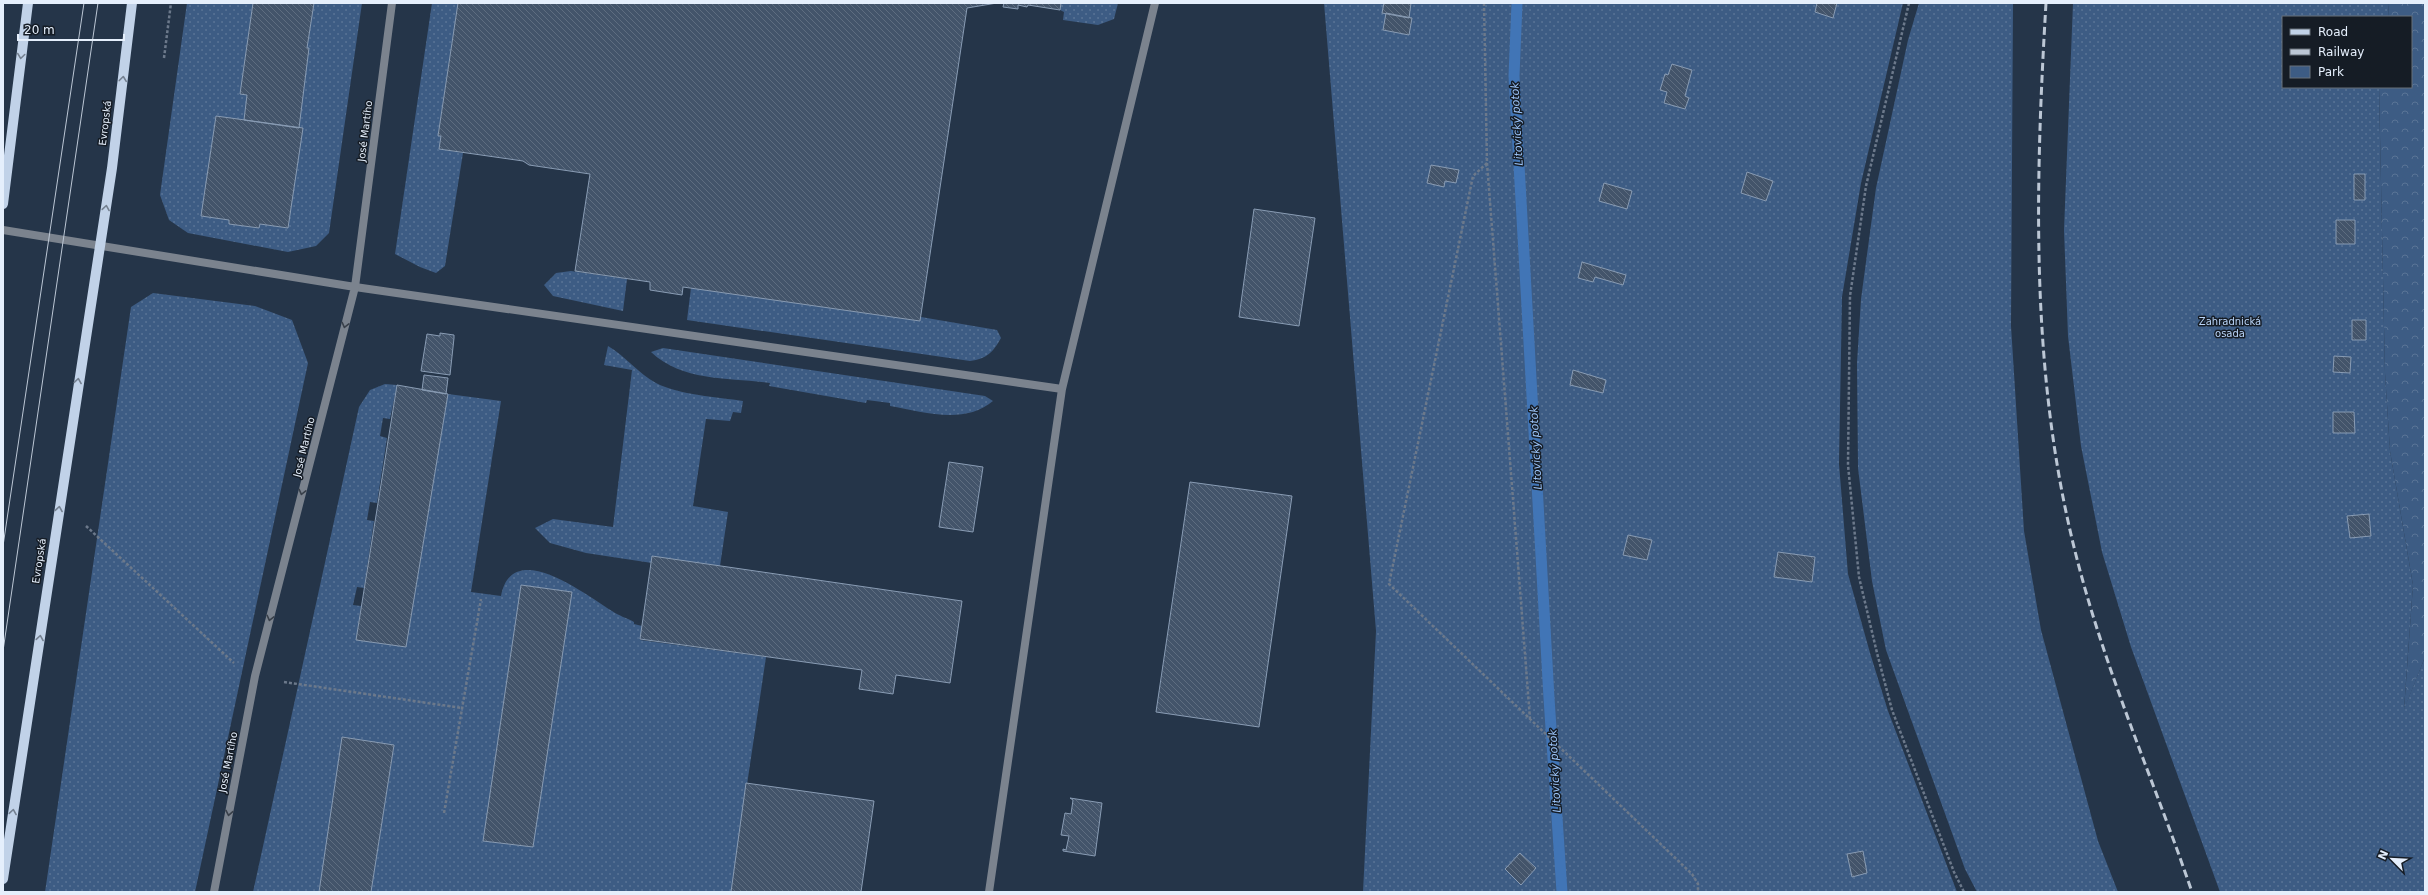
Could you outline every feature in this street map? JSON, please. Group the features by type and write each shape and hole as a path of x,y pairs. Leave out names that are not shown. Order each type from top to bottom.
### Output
{"main road":[{"path":"3,204 28,3"},
{"name":"Evropská","path":"3,879 100,247 132,3"}],"street":[{"name":"José Martího","path":"214,892 255,676 355,287 392,3"},
{"path":"989,892 1062,389 1155,3"},
{"path":"3,230 100,247 355,287 1062,389"}],"path":[{"path":"164,58 171,3"},
{"path":"1484,3 1487,163 1530,720"},
{"path":"1909,3 1866,186 1850,296 1848,464 1859,577 1892,710 1954,872 1964,892"},
{"path":"1487,163 1473,176 1389,584 1692,874 1698,884 1698,892"},
{"path":"86,526 235,664"},
{"path":"444,813 480,599"},
{"path":"284,682 462,708"}],"green space":[{"path":"187,3 253,3 240,94 247,95 244,120 216,116 202,216 229,220 229,224 259,228 260,224 288,228 307,48 314,3 362,3 329,233 316,246 288,252 188,233 169,220 160,195"},
{"path":"432,3 458,3 438,135 441,136 440,149 463,153 445,266 436,273 420,267 395,254"},
{"path":"1061,3 1118,3 1114,19 1098,25 1063,20 1064,12 1060,10"},
{"path":"1324,3 1903,3 1861,183 1842,297 1839,464 1848,574 1888,711 1957,892 1363,892 1376,631"},
{"path":"1919,3 2013,3 2011,326 2024,531 2041,630 2098,841 2118,892 1977,892 1965,869 1886,650 1872,581 1858,468 1857,363 1861,299 1876,188 1908,40"},
{"name":"Zahradnická osada","path":"2073,3 2389,3 2388,16 2282,16 2282,88 2379,88 2385,373 2390,451 2413,585 2404,709 2425,657 2425,892 2220,892 2131,647 2102,552 2081,446 2068,336 2064,230"},
{"path":"2389,3 2425,3 2425,657 2404,710 2413,585 2390,451 2385,373 2379,88 2412,88 2412,16 2388,16"},
{"path":"571,271 627,279 623,311 553,296 544,285 556,273"},
{"path":"691,288 920,321 921,317 997,330 1001,338 995,347 985,357 970,361 687,320"},
{"path":"153,293 255,306 292,320 308,363 195,892 45,892 131,307"},
{"path":"608,346 649,379 665,387 687,393 743,401 741,413 733,412 730,421 706,419 693,506 728,512 720,566 653,556 652,563 586,553 550,543 535,528 553,519 613,527 632,370 604,365"},
{"path":"663,348 985,396 993,401 970,413 957,415 943,415 890,406 890,403 867,400 866,403 769,386 770,383 708,377 693,374 664,362 651,352"},
{"path":"385,384 397,385 390,419 383,418 380,436 387,438 377,503 370,502 367,520 374,521 364,588 357,587 353,605 361,606 356,640 406,647 448,394 501,401 471,592 501,596 508,579 519,571 534,570 568,583 615,613 634,622 634,624 642,626 640,640 766,657 731,892 371,892 394,746 343,737 319,892 253,892 359,407 370,390","holes":["521,585 572,592 532,847 483,841"]}],"building":[{"path":"253,3 314,3 307,48 309,48 299,128 244,120 247,95 240,94"},
{"path":"458,3 997,3 967,8 920,321 683,287 682,295 650,290 650,282 575,271 590,174 529,165 523,161 439,149 441,136 438,136"},
{"path":"1004,3 1061,3 1060,10 1028,5 1027,7 1018,5 1018,9 1003,7"},
{"path":"1384,3 1411,3 1409,18 1382,13"},
{"path":"1817,3 1837,3 1833,18 1815,12"},
{"path":"1386,13 1412,18 1409,35 1383,30"},
{"path":"1672,64 1692,70 1685,96 1689,98 1685,109 1664,103 1667,92 1660,90 1665,74 1668,75"},
{"path":"216,116 303,128 288,228 260,224 259,228 229,224 229,220 201,216"},
{"path":"1431,165 1459,170 1456,183 1445,181 1444,187 1427,183"},
{"path":"1747,172 1773,181 1766,201 1741,193"},
{"path":"2354,174 2365,174 2365,200 2354,200"},
{"path":"1604,183 1632,191 1627,209 1599,201"},
{"path":"1254,209 1315,218 1299,326 1239,317"},
{"path":"2336,220 2355,220 2355,244 2336,244"},
{"path":"1582,262 1626,275 1623,285 1595,277 1593,282 1578,278"},
{"path":"2352,320 2366,320 2366,340 2352,340"},
{"path":"440,333 454,335 450,375 421,371 427,334 440,336"},
{"path":"2334,356 2351,357 2350,373 2333,372"},
{"path":"1573,370 1606,380 1603,393 1570,385"},
{"path":"424,375 448,378 446,394 422,390"},
{"path":"397,385 448,394 406,647 356,640"},
{"path":"2333,412 2354,412 2355,433 2333,433"},
{"path":"949,462 983,467 973,532 939,527"},
{"path":"1190,482 1292,496 1259,727 1156,712"},
{"path":"2369,514 2371,536 2350,538 2347,516"},
{"path":"1628,535 1652,540 1647,560 1623,555"},
{"path":"1778,552 1815,557 1812,582 1774,577"},
{"path":"652,556 962,601 950,683 896,675 893,694 859,689 862,670 640,639"},
{"path":"521,585 572,592 533,847 483,841"},
{"path":"342,737 394,745 371,892 319,892"},
{"path":"746,783 874,801 861,892 731,892"},
{"path":"1070,798 1102,803 1095,856 1063,851 1063,849 1066,850 1069,836 1061,835 1065,813 1071,814 1073,800"},
{"path":"1863,851 1867,873 1852,877 1847,854"},
{"path":"1520,853 1536,868 1521,885 1505,869"}],"waterway":[{"name":"Litovický potok","path":"1517,3 1514,76 1549,698 1562,892"}],"tram line":[{"path":"3,546 84,3"},
{"path":"3,651 98,3"}],"railway":[{"path":"2046,3 2040,143 2040,282 2044,352 2051,422 2062,490 2077,559 2102,644 2192,892"}]}
